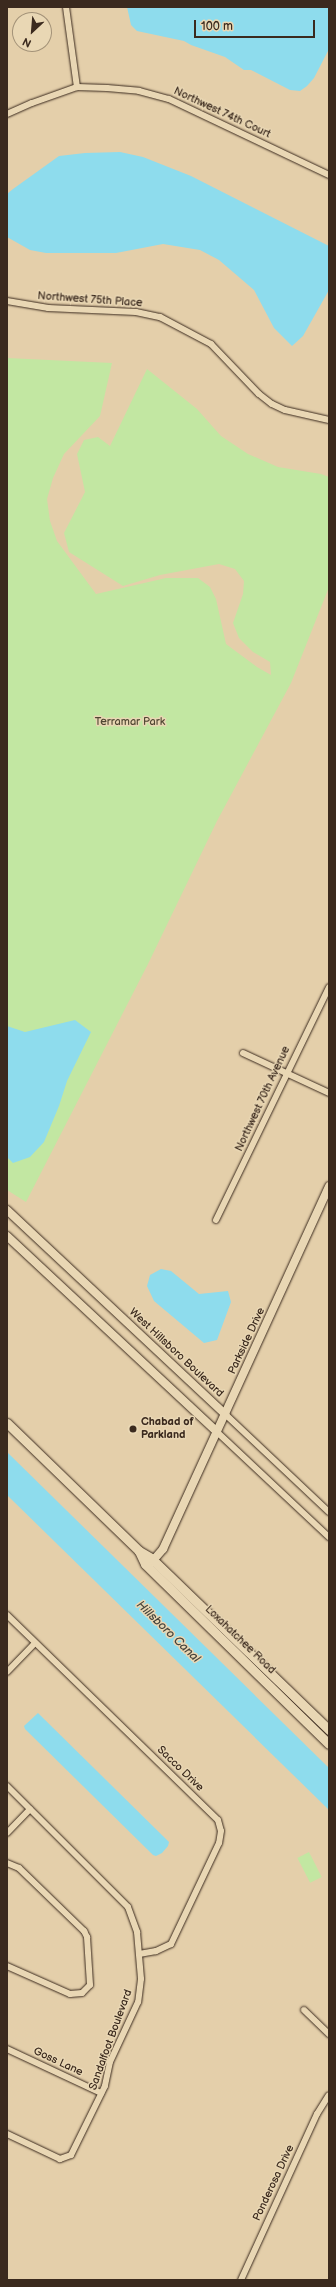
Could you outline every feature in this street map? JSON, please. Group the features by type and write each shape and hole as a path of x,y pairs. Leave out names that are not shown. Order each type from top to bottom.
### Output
{"main road":[{"name":"Loxahatchee Road","path":"7,1423 139,1551 329,1744"},
{"name":"Loxahatchee Road","path":"151,1563 329,1730"}],"street":[{"path":"66,7 77,88"},
{"name":"Northwest 74th Court","path":"7,114 32,102 77,88 107,88 139,91 169,99 329,175"},
{"name":"Northwest 75th Place","path":"7,301 48,308 136,312 160,317 211,344 259,394 272,404 286,410 329,420"},
{"name":"Northwest 70th Avenue","path":"216,1220 329,987"},
{"path":"243,1053 329,1094"},
{"name":"Parkside Drive","path":"151,1563 163,1549 329,1186"},
{"name":"West Hillsboro Boulevard","path":"7,1210 329,1512"},
{"path":"7,1236 329,1537"},
{"name":"Sacco Drive","path":"7,1615 218,1820 222,1831 219,1843 171,1944 156,1951 139,1954"},
{"path":"7,1672 35,1643"},
{"name":"Sandalfoot Boulevard","path":"7,1786 128,1907 136,1925 141,1980 138,2002 110,2062 101,2094 75,2150 66,2158 60,2159 7,2134"},
{"path":"7,1833 30,1809"},
{"path":"7,1863 19,1868 84,1931 87,1937 91,1979 86,1990 76,1995 70,1994 7,1966"},
{"path":"304,2010 329,2034"},
{"name":"Goss Lane","path":"7,2049 101,2094"},
{"name":"Ponderosa Drive","path":"240,2280 317,2114 329,2095"}],"green space":[{"name":"Terramar Park","path":"7,358 112,363 100,416 64,454 53,478 47,499 50,521 57,541 96,594 166,578 198,578 210,587 216,599 226,644 257,667 271,675 270,662 253,652 239,638 233,623 243,594 244,581 235,569 219,564 160,575 123,586 69,552 64,533 85,492 77,454 84,440 98,437 110,446 147,369 197,409 221,436 248,454 278,467 321,474 329,477 329,587 291,683 217,821 148,964 26,1202 7,1190"},
{"path":"309,1852 322,1877 310,1883 297,1858"}],"water":[{"path":"127,7 329,7 329,49 314,78 307,86 300,91 290,90 251,70 244,70 225,57 184,41 137,31 131,25"},
{"path":"120,152 143,157 191,176 329,246 329,290 303,336 292,346 274,328 254,290 219,260 200,250 163,244 116,253 46,253 30,250 7,237 7,194 13,189 59,156 85,153"},
{"path":"75,1020 91,1032 67,1081 59,1106 44,1142 30,1157 13,1163 7,1157 7,1026 25,1032"},
{"path":"161,1269 171,1271 199,1294 228,1291 231,1302 217,1340 204,1343 154,1301 147,1286 150,1275"},
{"name":"Hillsboro Canal","path":"7,1452 329,1768 329,1810 7,1495"},
{"path":"38,1713 169,1842 168,1846 162,1853 156,1856 153,1855 25,1729 24,1726"}],"place":[{"name":"Chabad of Parkland","path":"133,1429"}]}
